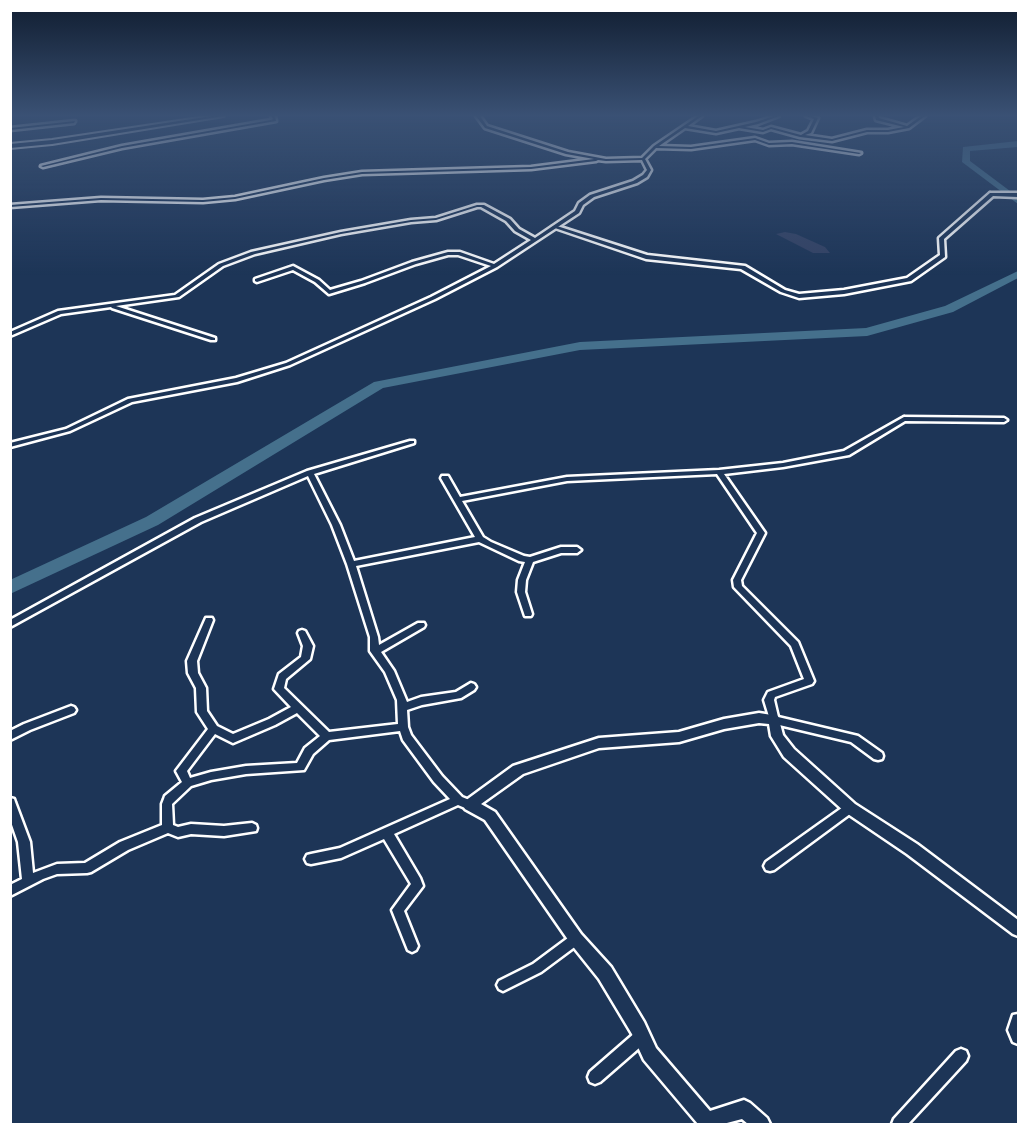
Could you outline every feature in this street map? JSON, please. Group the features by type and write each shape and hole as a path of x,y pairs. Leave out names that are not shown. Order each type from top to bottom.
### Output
{"street":[{"path":"10,206 101,199 203,201 235,198 362,173 498,169"},
{"path":"10,446 68,430 130,400 237,380 288,364 433,298 495,266 577,212 581,204 591,196 635,182 645,176 648,169"},
{"path":"555,227 646,257 743,267 783,291 799,296 844,292 909,280 943,256 941,239 992,194 1018,195"},
{"path":"10,334 60,312 177,296 221,265 253,253 341,233 436,219 477,206 482,206 508,220 517,230 536,240"},
{"path":"257,280 293,268 317,281 329,292 448,254 462,254 495,266"},
{"path":"110,306 213,339"},
{"path":"10,326 21,329"},
{"path":"458,500 567,479 719,472 783,465 846,453 904,418 1004,420"},
{"path":"10,624 198,520 310,473 411,442"},
{"path":"719,472 761,533 737,580 738,587 795,644 809,681 771,695 777,736 789,753 850,807 912,849 1018,928"},
{"path":"310,473 336,525 351,564 374,637 375,651 402,699 403,727 407,737 425,761 464,803 490,816 576,939 605,973 650,1054 706,1121 744,1109 761,1125"},
{"path":"444,478 480,539 522,559 530,560 561,550 577,550"},
{"path":"351,564 480,539"},
{"path":"528,614 522,592 522,580 530,560"},
{"path":"209,620 192,661 193,673 201,688 202,712 214,729 233,739 272,723 297,708"},
{"path":"375,651 421,625"},
{"path":"302,633 308,646 305,659 282,676 279,689 327,736"},
{"path":"403,708 421,701 458,695 471,687"},
{"path":"10,736 71,710"},
{"path":"311,859 341,853 464,803 518,770 599,743 679,737 724,724 759,718 854,739 878,756"},
{"path":"168,828 167,804 169,799 188,783 211,776 246,770 300,767 309,751 327,736 403,727"},
{"path":"188,783 181,771 214,729"},
{"path":"10,802 24,842 28,881"},
{"path":"770,866 850,807"},
{"path":"10,891 57,869 87,868 124,846 168,828 178,832 191,829 224,831 252,828"},
{"path":"387,834 417,886 398,910 412,946"},
{"path":"503,986 537,968 576,939"},
{"path":"1018,1020 1014,1030 1018,1037"},
{"path":"595,1077 641,1037"},
{"path":"899,1125 961,1056"}],"shaded area":[{"path":"785,232 796,234 825,247 830,253 813,253 776,234"}],"waterway":[{"path":"975,169 1018,201"},
{"path":"10,588 152,521 379,385 580,346 867,332 949,309 1018,274"}]}
